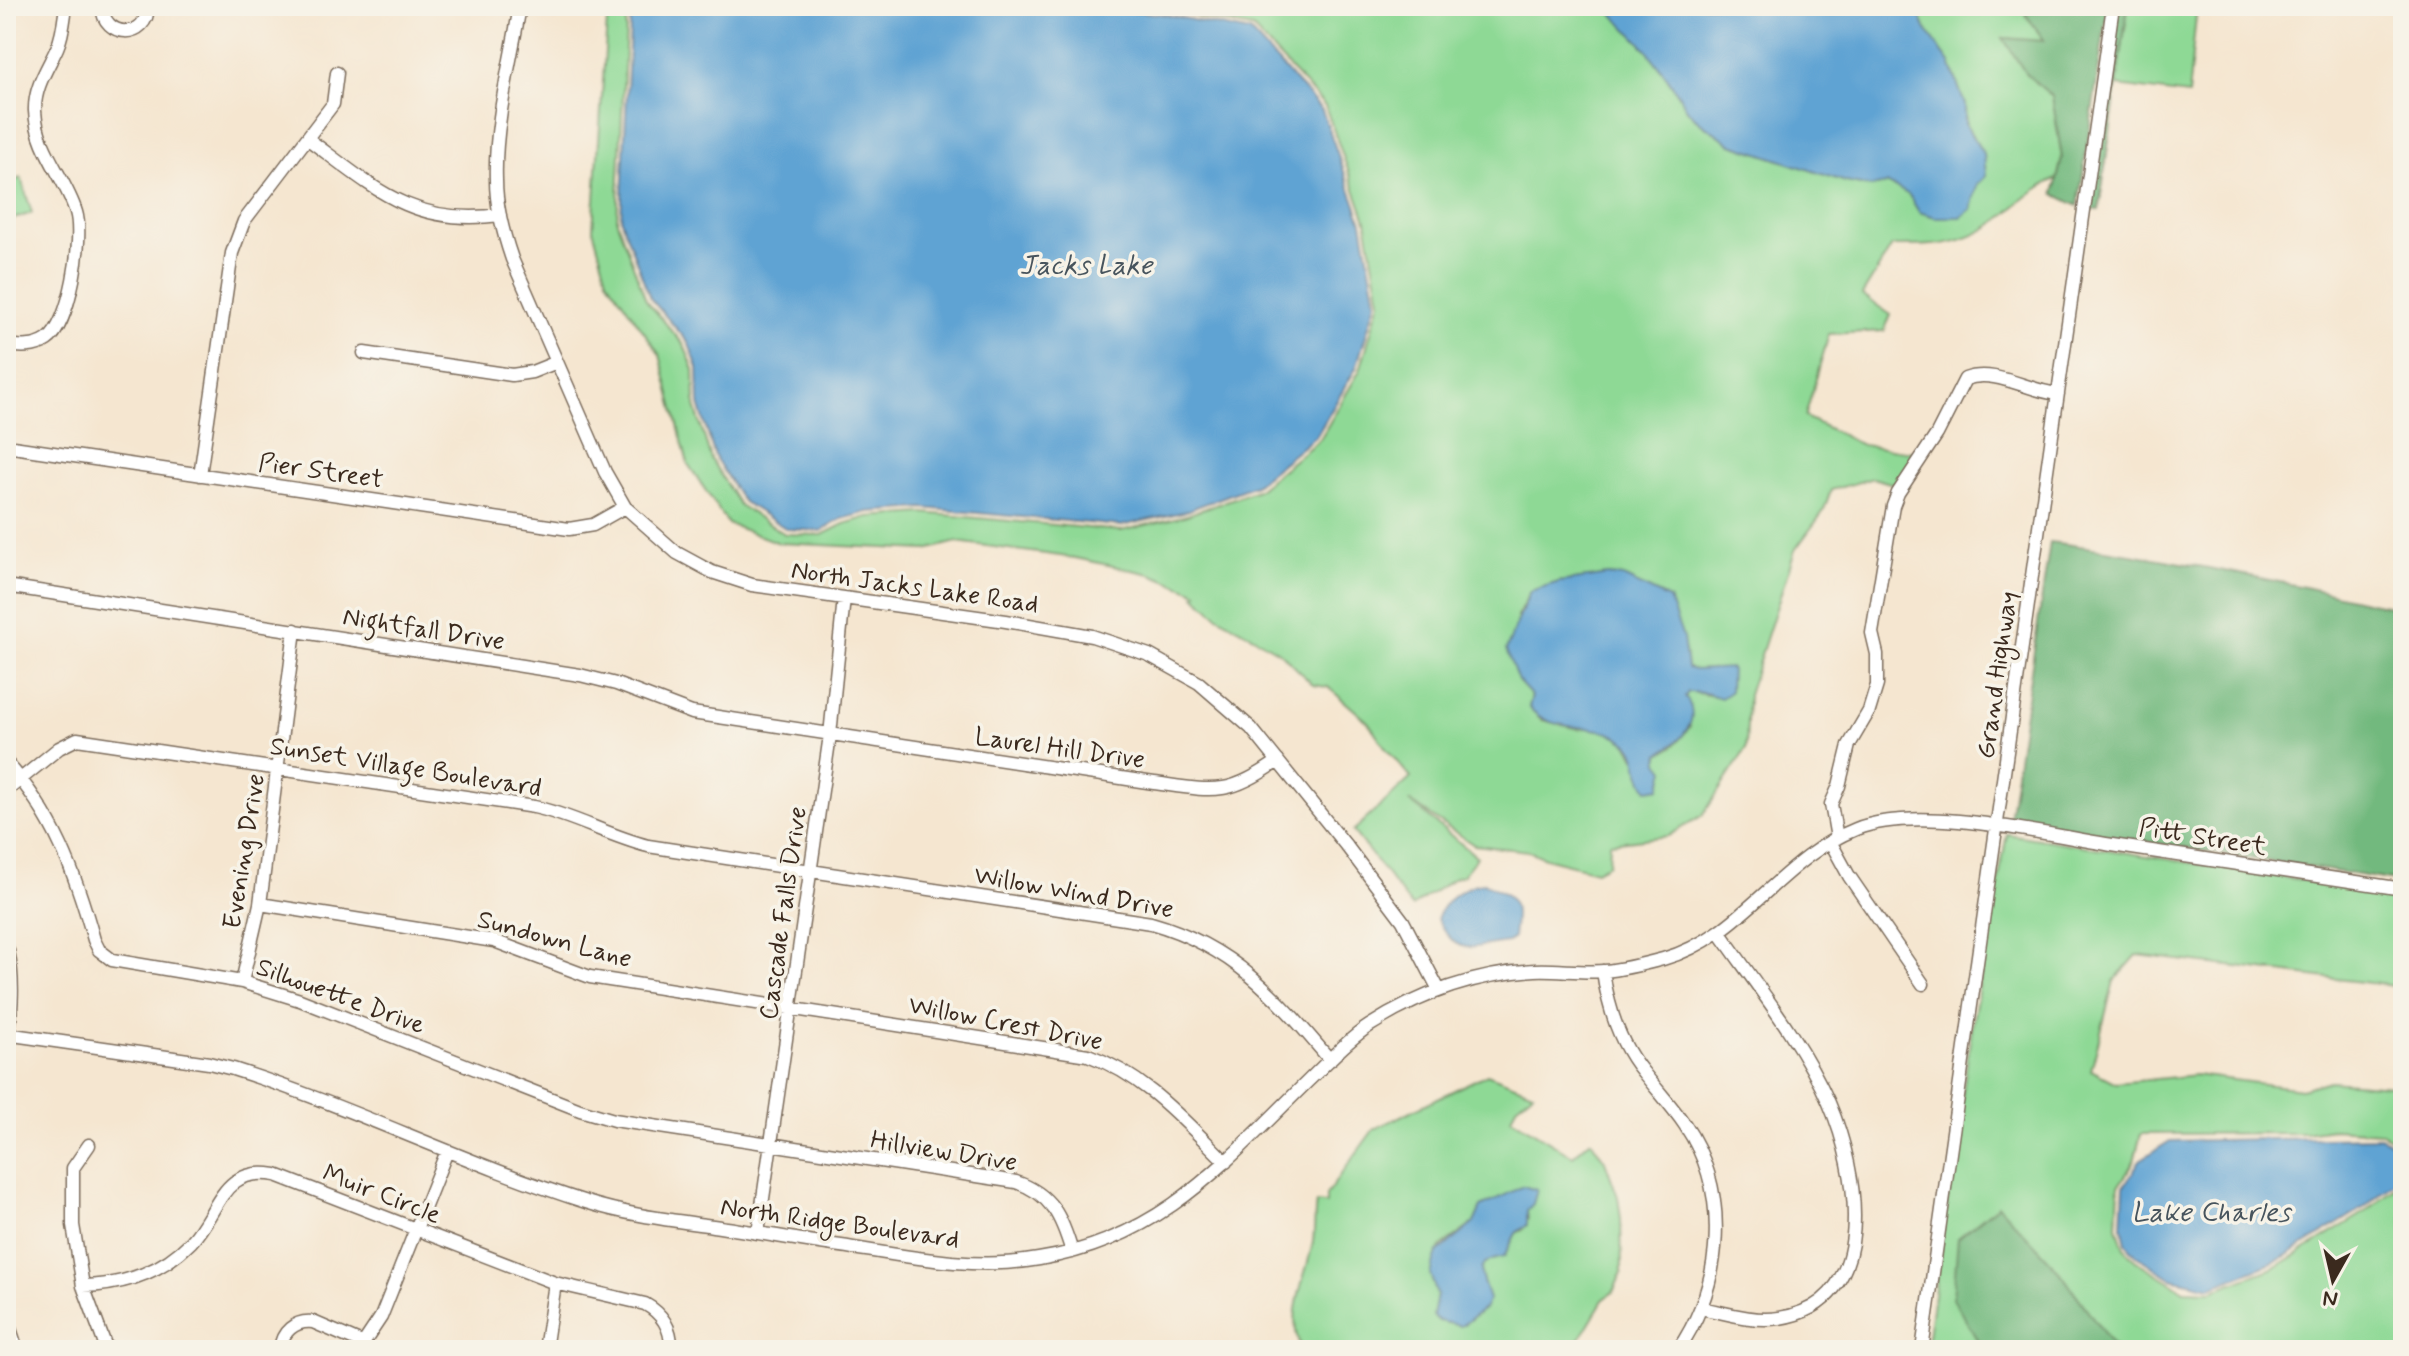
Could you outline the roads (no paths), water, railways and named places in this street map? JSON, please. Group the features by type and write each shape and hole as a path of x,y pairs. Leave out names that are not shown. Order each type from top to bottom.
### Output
{"main road":[{"path":"6,951 10,1008 6,1035"},
{"path":"6,1323 15,1350"}],"street":[{"path":"6,345 26,348 47,340 59,328 67,312 80,234 77,214 37,130 35,107 38,86 58,46 66,6"},
{"path":"100,6 110,27 124,32 132,31 144,22 148,6"},
{"name":"North Jacks Lake Road","path":"520,6 497,155 495,176 500,215 512,259 605,472 625,507 677,553 712,572 752,585 1065,630 1135,650 1199,683 1251,728 1278,761 1403,921 1439,990"},
{"name":"Grand Highway","path":"1922,1350 2113,6"},
{"path":"200,475 237,234 333,104 337,73"},
{"path":"308,139 382,194 414,209 443,217 473,219 500,215"},
{"path":"364,353 512,375 532,372 557,362"},
{"path":"1923,984 1849,876 1834,840 1831,804 1849,745 1869,711 1877,685 1877,654 1872,633 1891,517 1898,493 1937,434 1965,379 1993,376 2058,394"},
{"name":"Pier Street","path":"6,446 569,529 593,525 625,507"},
{"name":"Nightfall Drive","path":"6,586 580,675 616,684 692,713 830,735"},
{"name":"Cascade Falls Drive","path":"758,1233 830,735 844,598"},
{"name":"Evening Drive","path":"242,982 260,904 295,630"},
{"name":"Laurel Hill Drive","path":"830,735 1209,790 1239,785 1278,761"},
{"name":"Sunset Village Boulevard","path":"6,791 59,748 77,739 534,807 567,815 648,846 810,872"},
{"name":"Silhouette Drive","path":"6,762 21,778 55,831 76,876 94,940 105,955 122,963 242,982 300,1000 597,1116 771,1144"},
{"path":"1678,1350 1701,1308 1713,1267 1716,1244 1714,1200 1691,1134 1641,1071 1617,1029 1603,971 1682,953 1720,933 1793,866 1834,840 1867,826 1900,820 1947,821 1996,827"},
{"name":"Pitt Street","path":"1996,827 2403,889"},
{"name":"Willow Wind Drive","path":"810,872 1110,916 1173,929 1216,949 1240,966 1295,1019 1330,1060"},
{"name":"Sundown Lane","path":"260,904 479,938 515,948 590,977 790,1008"},
{"path":"1701,1308 1762,1319 1779,1318 1810,1308 1827,1296 1846,1267 1854,1240 1852,1189 1829,1103 1787,1029 1720,933"},
{"name":"North Ridge Boulevard","path":"6,1035 233,1069 589,1204 680,1222 959,1263 1015,1263 1105,1242 1184,1199 1371,1025 1439,990 1503,973 1559,969 1603,971"},
{"name":"Willow Crest Drive","path":"790,1008 1088,1055 1122,1069 1141,1081 1226,1162"},
{"name":"Hillview Drive","path":"771,1144 1028,1186 1049,1200 1057,1210 1072,1252"},
{"path":"89,1145 73,1168 73,1225 83,1286 107,1350"},
{"path":"280,1350 286,1331 305,1321 313,1322 362,1347 381,1317 447,1151"},
{"name":"Muir Circle","path":"83,1286 134,1278 165,1263 197,1235 226,1188 253,1174 276,1175 555,1283 635,1301 654,1309 667,1324 671,1350"},
{"path":"545,1350 555,1283"}],"water":[{"name":"Jacks Lake","path":"631,6 1092,6 1169,15 1250,32 1322,110 1362,222 1376,302 1356,368 1317,435 1255,485 1183,512 1121,526 923,508 868,512 842,519 821,531 787,529 742,501 715,457 699,404 698,368 688,342 650,298 621,220"},
{"path":"1602,6 1916,6 1925,28 1950,63 1965,105 1965,125 1984,155 1986,176 1977,185 1971,209 1961,217 1935,217 1919,212 1909,195 1886,184 1871,187 1846,182 1729,143 1689,112 1642,45"},
{"path":"1608,575 1623,577 1669,599 1683,638 1687,668 1731,668 1730,692 1721,698 1688,692 1685,697 1692,714 1690,722 1681,737 1659,754 1659,762 1665,770 1660,788 1648,790 1632,748 1616,736 1551,722 1539,716 1529,707 1532,696 1518,681 1506,650 1530,591 1559,582"},
{"path":"1484,883 1503,893 1513,903 1513,938 1508,942 1475,947 1459,945 1437,919 1444,906 1456,895"},
{"name":"Lake Charles","path":"2380,1137 2397,1145 2403,1152 2403,1166 2397,1180 2365,1207 2277,1261 2211,1287 2171,1278 2138,1257 2126,1243 2122,1226 2124,1186 2140,1160 2170,1141"},
{"path":"1523,1186 1537,1190 1533,1204 1527,1210 1527,1225 1516,1233 1504,1257 1483,1266 1481,1275 1489,1299 1485,1308 1461,1326 1439,1321 1433,1316 1437,1295 1430,1274 1437,1253 1474,1223 1481,1207"}]}
